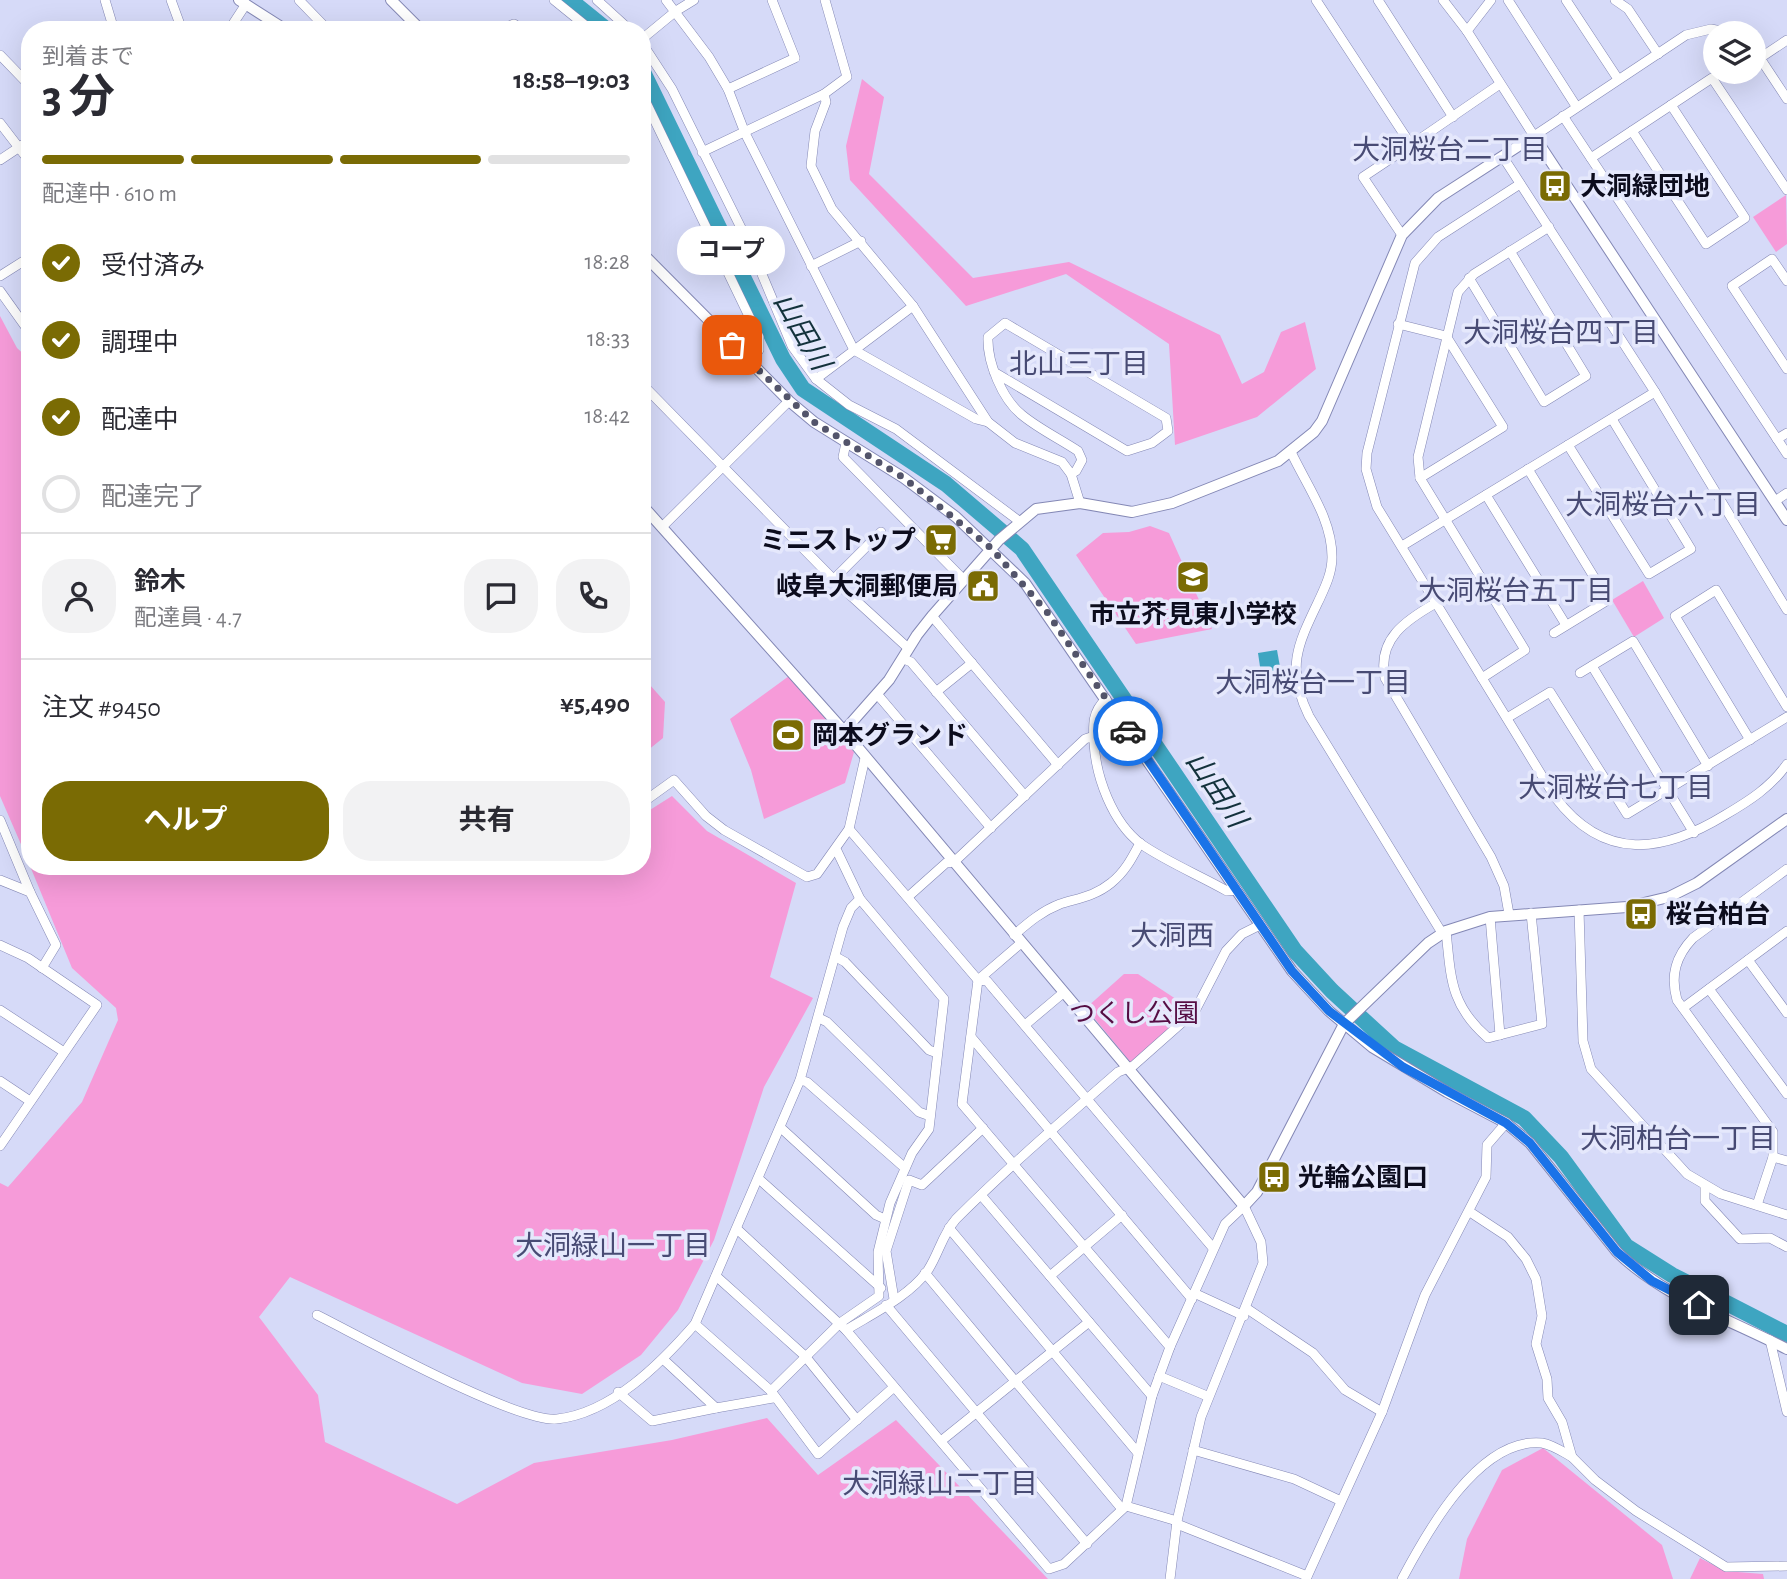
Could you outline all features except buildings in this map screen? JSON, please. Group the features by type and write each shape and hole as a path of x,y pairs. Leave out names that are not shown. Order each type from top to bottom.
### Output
{"street":[{"path":"105,0 111,21"},
{"path":"171,0 179,21"},
{"path":"299,0 319,21"},
{"path":"391,0 412,21"},
{"path":"554,0 580,21"},
{"path":"597,0 620,21"},
{"path":"666,0 728,89 745,133 854,350 965,413 988,422 1015,443 1062,462 1071,474 1080,503"},
{"path":"651,33 676,11 694,0"},
{"path":"728,89 795,58 772,0"},
{"path":"702,152 824,94 847,76 825,0"},
{"path":"1316,0 1411,145"},
{"path":"1378,0 1453,117"},
{"path":"1443,0 1467,32 1787,520"},
{"path":"1467,32 1492,0"},
{"path":"1508,0 1576,106"},
{"path":"1566,0 1618,79"},
{"path":"1615,0 1628,9 1658,54"},
{"path":"234,21 243,2 272,21"},
{"path":"844,731 877,694 932,616 995,544 1036,509 1080,503 1132,512 1152,509 1264,468 1291,452 1322,421 1402,235 1438,198 1618,79 1698,31 1703,31"},
{"path":"1766,54 1787,40"},
{"path":"0,55 21,77"},
{"path":"651,55 672,89 751,248 792,346 816,379 849,405 896,429 1016,524"},
{"path":"1766,67 1787,99"},
{"path":"1591,158 1712,78 1787,190"},
{"path":"1402,235 1363,177 1500,84"},
{"path":"824,94 826,102 815,131 811,166 832,209 912,306 988,422"},
{"path":"1632,131 1706,244 1745,218 1671,105"},
{"path":"651,113 760,337 760,350 750,363"},
{"path":"1563,116 1787,454"},
{"path":"0,123 21,146 0,160"},
{"path":"1503,157 1655,392 1787,610"},
{"path":"1520,184 1427,248 1408,279 1366,469 1377,507 1555,797 1566,812 1588,830 1638,846 1681,840 1749,801 1787,764"},
{"path":"1482,678 1525,650 1420,478 1418,457 1458,292 1469,278 1549,227"},
{"path":"811,266 861,241"},
{"path":"1469,278 1544,402 1586,376 1510,251"},
{"path":"1787,281 1772,259 1732,286 1787,369"},
{"path":"651,262 789,401 846,443 904,478 995,544 1047,612 1292,971 1403,1067 1506,1123 1539,1152 1617,1252 1632,1267 1675,1293 1787,1349"},
{"path":"0,276 21,263"},
{"path":"0,291 21,320"},
{"path":"816,379 912,306"},
{"path":"994,372 1127,452 1152,443 1168,431 1166,418 1005,323 988,337 987,351 994,372 1021,415 1078,451 1082,460 1071,474"},
{"path":"1398,324 1446,337 1503,427 1420,478"},
{"path":"1402,546 1655,392"},
{"path":"651,393 906,654 1025,796"},
{"path":"663,527 789,401"},
{"path":"1568,445 1649,574 1691,549 1612,419"},
{"path":"1777,439 1787,433"},
{"path":"846,443 843,457 964,580"},
{"path":"1291,452 1327,526 1332,561 1329,578 1299,642 1295,661 1296,685 1309,716 1444,932 1451,986 1462,1010 1488,1038 1542,1024 1531,913"},
{"path":"1528,469 1608,600 1554,633"},
{"path":"1775,501 1787,493"},
{"path":"1486,495 1566,625"},
{"path":"651,514 844,731 1244,1206 1261,1242 1263,1263 1245,1312 1207,1396 1177,1522 1170,1579"},
{"path":"834,579 881,532"},
{"path":"1750,740 1675,615 1716,590 1787,707"},
{"path":"1436,603 1413,616 1394,634 1386,648 1383,666 1385,678 1492,857 1504,886 1509,914"},
{"path":"932,616 1058,765"},
{"path":"1580,673 1633,641 1708,765"},
{"path":"936,692 972,663"},
{"path":"1592,666 1694,834"},
{"path":"1507,718 1550,692 1627,814 1787,717"},
{"path":"877,694 991,828"},
{"path":"1107,699 1098,707 1093,718 1095,767 1116,815 1140,843 1227,891 1237,890"},
{"path":"909,896 946,863 954,862 1085,739 1094,736"},
{"path":"651,797 674,780 715,823 807,877 817,874 837,851 849,829 865,758"},
{"path":"0,820 21,870"},
{"path":"737,1229 843,1326 1049,1569 1064,1564 1124,1508 1158,1376 1213,1248 1225,1224 1258,1192 1348,1020 1366,1000 1415,953 1444,932 1490,917 1509,914 1627,908 1669,897 1697,883 1787,820"},
{"path":"849,829 978,980 987,981 1213,1248"},
{"path":"1140,843 1126,869 1111,884 1090,897 1060,904 1035,916 978,980 962,1104 1170,1347"},
{"path":"618,1392 652,1421 772,1395 804,1356 879,1296 881,1288 878,1252 885,1219 905,1168 929,1129 944,999 860,899 837,851"},
{"path":"1757,1205 1773,1157 1773,1132 1677,1000 1673,975 1682,950 1693,938 1787,869"},
{"path":"23,875 56,945 42,968"},
{"path":"0,880 30,892"},
{"path":"317,1315 470,1390 530,1415 555,1419 595,1407 663,1359 695,1324 759,1179 800,1080 851,908 860,899"},
{"path":"1579,910 1583,1041 1591,1069 1672,1160 1705,1186 1787,1215"},
{"path":"1490,917 1500,1035"},
{"path":"843,1326 890,1302 925,1273 949,1228 981,1195 1121,1069 1127,1068 1195,1011 1226,951 1242,934 1260,925"},
{"path":"1683,1009 1787,932"},
{"path":"0,945 42,968 97,1005 0,1146"},
{"path":"836,957 845,962 929,1050 937,1053"},
{"path":"1748,960 1787,1013"},
{"path":"1709,989 1787,1094"},
{"path":"1024,1026 1063,993"},
{"path":"0,1010 64,1052"},
{"path":"819,1018 827,1022 919,1112 930,1116"},
{"path":"971,1037 1193,1296 1245,1312 1312,1353 1345,1391 1382,1412"},
{"path":"800,1080 807,1082 905,1168"},
{"path":"0,1081 30,1101"},
{"path":"925,1273 1124,1508 1177,1522 1306,1577 1339,1500 1382,1412 1425,1295 1486,1178 1487,1145 1506,1123"},
{"path":"780,1128 876,1215 885,1219"},
{"path":"983,1128 922,1185 909,1180 886,1251 890,1302 977,1413 1087,1544"},
{"path":"1773,1157 1787,1161"},
{"path":"759,1179 881,1288"},
{"path":"1705,1186 1704,1201 1740,1239 1770,1238 1787,1247"},
{"path":"981,1195 1152,1396"},
{"path":"1470,1212 1508,1237 1531,1266 1542,1316 1536,1344 1547,1378 1548,1398 1562,1422 1572,1457"},
{"path":"1050,1276 1122,1215"},
{"path":"949,1228 1138,1453"},
{"path":"716,1276 804,1356 857,1420"},
{"path":"941,1441 1089,1322"},
{"path":"695,1324 772,1395 818,1454 894,1387"},
{"path":"1770,1340 1787,1412"},
{"path":"663,1359 716,1408"},
{"path":"1158,1376 1207,1396"},
{"path":"1402,1579 1423,1538 1460,1488 1505,1449 1544,1443 1572,1457 1595,1480 1636,1511 1727,1567 1787,1566"},
{"path":"1193,1450 1294,1479 1339,1500"}],"green space":[{"path":"862,79 884,97 869,174 973,278 1069,262 1220,335 1242,384 1264,372 1281,332 1305,322 1316,369 1257,417 1175,445 1169,344 1066,274 966,306 850,180 846,146"},
{"path":"1786,195 1787,244 1776,252 1753,217"},
{"path":"0,316 21,352 21,844 0,796"},
{"path":"1150,526 1169,533 1212,629 1136,644 1076,555 1103,533 1129,532"},
{"path":"1643,581 1664,618 1634,637 1612,600"},
{"name":"岡本グランド","path":"789,676 854,752 845,783 764,819 751,770 730,719"},
{"path":"651,686 665,702 663,738 651,748"},
{"path":"672,796 707,831 796,883 770,977 813,998 764,1087 714,1240 678,1310 641,1355 582,1394 522,1383 290,1277 259,1317 318,1395 325,1442 457,1504 534,1463 672,1440 767,1418 818,1475 896,1420 1048,1579 0,1579 0,1183 8,1187 82,1102 118,1020 116,1008 72,968 34,875 651,875 651,809"},
{"name":"つくし公園","path":"1124,974 1138,974 1191,1009 1131,1063 1086,1008"},
{"path":"1543,1448 1662,1545 1673,1579 1459,1579 1467,1539 1502,1470"},
{"path":"1700,1558 1725,1571 1763,1574 1764,1579 1690,1579"}],"water":[{"path":"1277,650 1283,684 1263,687 1258,653"}],"waterway":[{"name":"山田川","path":"570,0 596,21"},
{"name":"山田川","path":"651,88 783,359 803,389 946,484 1022,549 1295,951 1332,991 1394,1048 1524,1118 1561,1157 1626,1246 1672,1275 1787,1334"}],"way so far":[{"path":"732,345 814,422 904,478 956,517 991,548 1025,583 1047,612 1128,731"}],"place":[{"name":"大洞緑団地","path":"1555,186"},
{"name":"コープ","path":"732,345"},
{"name":"ミニストップ","path":"941,540"},
{"name":"市立芥見東小学校","path":"1193,577"},
{"name":"岐阜大洞郵便局","path":"983,586"},
{"name":"岡本グランド","path":"788,735"},
{"name":"桜台柏台","path":"1641,914"},
{"name":"光輪公園口","path":"1274,1177"}],"district":[{"name":"大洞桜台二丁目","path":"1450,149"},
{"name":"大洞桜台四丁目","path":"1561,332"},
{"name":"北山三丁目","path":"1079,363"},
{"name":"大洞桜台六丁目","path":"1663,504"},
{"name":"大洞桜台五丁目","path":"1516,590"},
{"name":"大洞桜台一丁目","path":"1313,682"},
{"name":"大洞桜台七丁目","path":"1616,787"},
{"name":"大洞西","path":"1172,935"},
{"name":"大洞柏台一丁目","path":"1678,1138"},
{"name":"大洞緑山一丁目","path":"613,1245"},
{"name":"大洞緑山二丁目","path":"940,1483"}],"route":[{"path":"1128,731 1292,971 1329,1011 1403,1067 1506,1123 1530,1143 1555,1171 1617,1252 1632,1267 1652,1281 1699,1305"}]}
